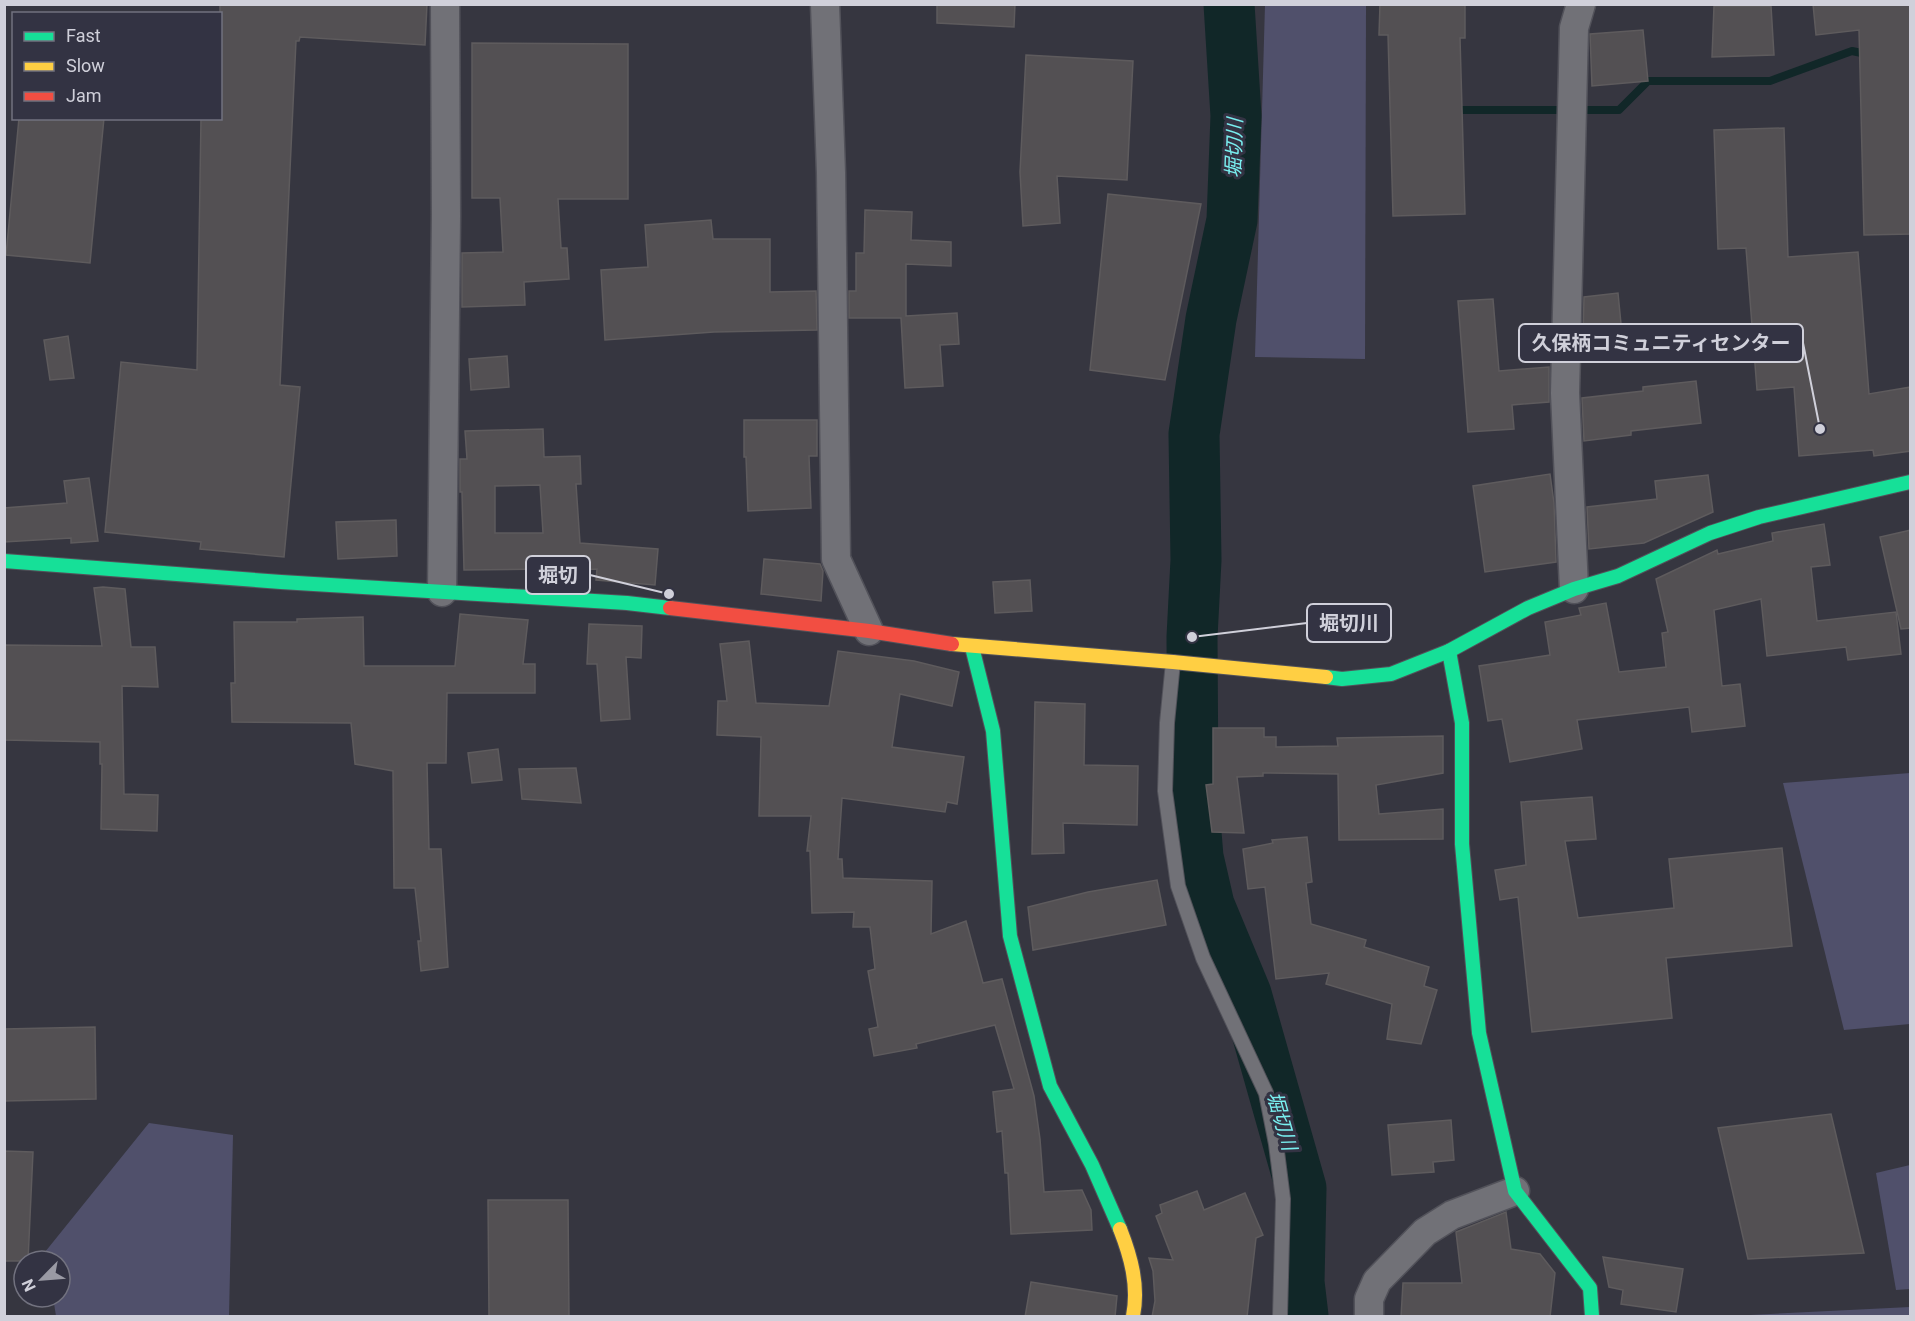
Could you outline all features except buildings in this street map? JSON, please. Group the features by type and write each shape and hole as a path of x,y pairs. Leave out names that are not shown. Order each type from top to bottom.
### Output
{"street":[{"path":"442,592 446,216 445,4"},
{"path":"825,4 831,173 836,559 869,631"},
{"path":"1574,589 1564,393 1574,28 1581,4"},
{"path":"4,561 281,582 627,603 869,631 972,647 1173,662 1342,679 1391,674 1449,651 1528,608 1574,589 1618,576 1710,533 1759,517 1911,482"},
{"path":"972,647 993,731 1010,936 1050,1086 1092,1165 1126,1244 1134,1272 1136,1302 1133,1317"},
{"path":"1449,651 1462,723 1462,844 1479,1033 1515,1191 1590,1288 1592,1317"},
{"path":"1369,1317 1369,1299 1377,1281 1425,1232 1452,1215 1515,1191"}],"lane":[{"path":"1173,662 1167,723 1165,791 1178,886 1203,958 1266,1093 1283,1199 1280,1317"}],"shaded area":[{"path":"1265,5 1366,5 1365,359 1255,357"},
{"path":"1910,773 1910,1024 1844,1030 1783,783"},
{"path":"149,1123 233,1135 229,1316 56,1316 55,1309 72,1309 72,1249 47,1249"},
{"path":"1910,1165 1910,1289 1896,1290 1876,1173"},
{"path":"1910,1307 1910,1316 1730,1316"}],"waterway":[{"name":"堀切川","path":"1229,4 1236,116 1232,220 1211,319 1194,434 1196,560 1192,637 1193,796 1198,857 1209,905 1246,994 1301,1188 1299,1282 1303,1316"},
{"path":"1463,110 1619,110 1648,81 1770,81 1852,51 1871,55"}],"traffic: fast":[{"path":"1326,677 1342,679 1391,674 1449,651 1528,608 1574,589 1618,576 1710,533 1759,517 1910,482"},
{"path":"4,561 281,582 627,603 670,608"},
{"path":"972,647 993,731 1010,936 1050,1086 1092,1165 1120,1229"},
{"path":"1449,651 1462,723 1462,844 1479,1033 1515,1191 1590,1288 1592,1316"}],"traffic: slow":[{"path":"952,644 1326,677"},
{"path":"1120,1229 1133,1272 1135,1294 1133,1316"}],"traffic: jam":[{"path":"670,608 869,631 952,644"}],"place":[{"name":"久保柄コミュニティセンター","path":"1820,429"},
{"name":"堀切","path":"669,594"},
{"name":"堀切川","path":"1192,637"}]}
